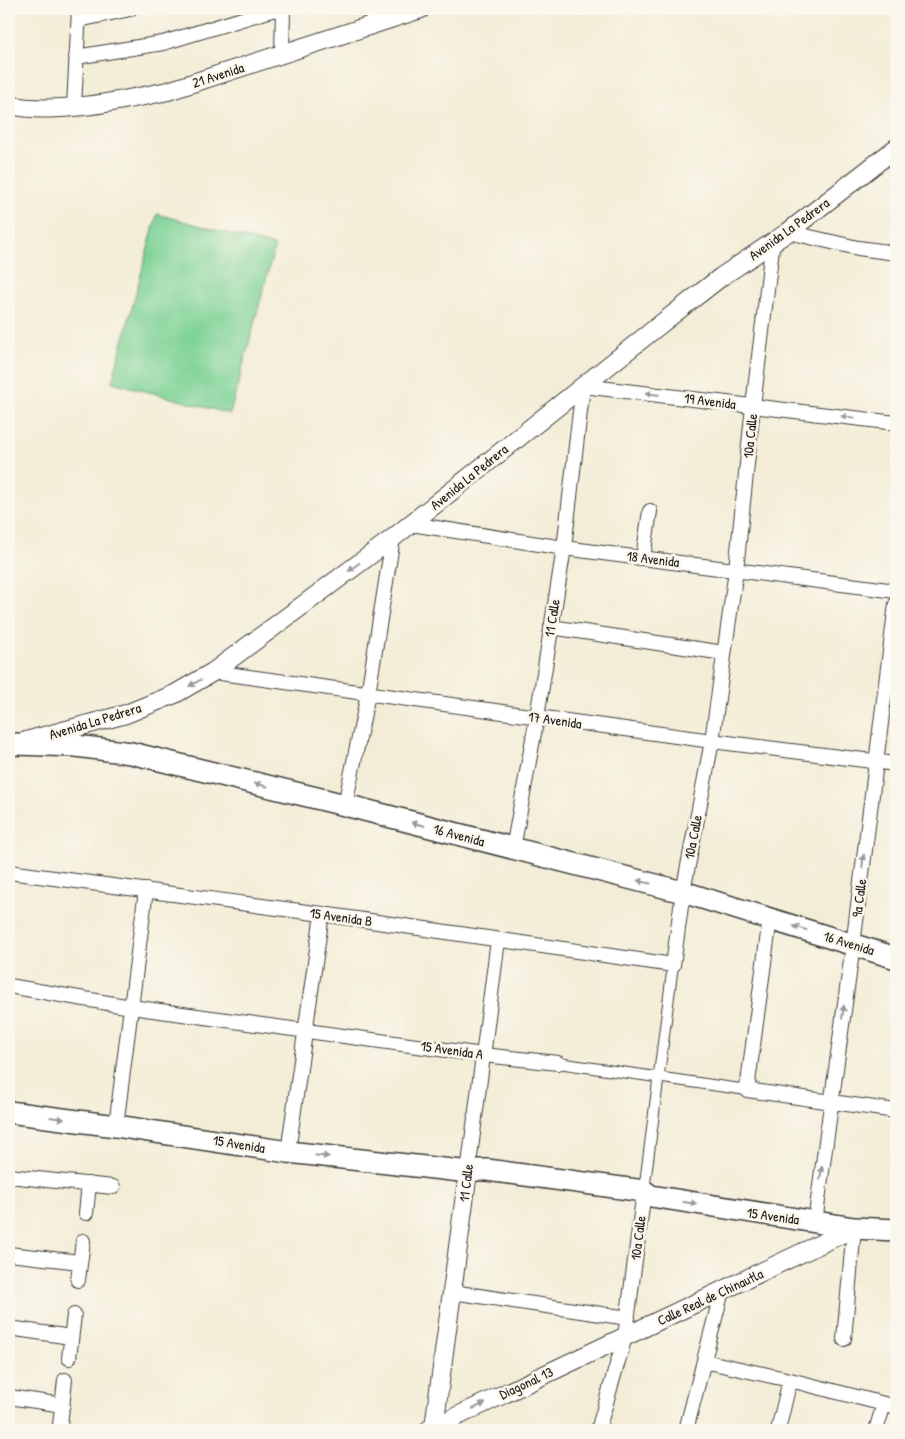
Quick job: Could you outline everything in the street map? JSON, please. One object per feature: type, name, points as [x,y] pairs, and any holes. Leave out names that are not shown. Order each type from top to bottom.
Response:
[{"type":"main road","name":"16 Avenida","points":[[12,745],[76,746],[131,753],[345,805],[683,892],[896,958]]},
{"type":"main road","name":"15 Avenida","points":[[9,1112],[288,1152],[469,1172],[487,1170],[854,1228],[896,1230]]},
{"type":"street","points":[[74,107],[79,14],[130,9]]},
{"type":"street","points":[[76,57],[163,42],[275,9]]},
{"type":"street","points":[[282,54],[283,9]]},
{"type":"street","name":"21 Avenida","points":[[9,106],[43,109],[74,107],[168,91],[421,9]]},
{"type":"street","name":"Avenida La Pedrera","points":[[12,745],[126,714],[175,694],[213,672],[394,538],[714,283],[781,236],[896,148]]},
{"type":"street","points":[[781,236],[896,253]]},
{"type":"street","name":"10a Calle","points":[[598,1430],[625,1337],[628,1318],[646,1196],[683,892],[712,741],[736,570],[753,406],[781,236]]},
{"type":"street","name":"19 Avenida","points":[[583,386],[896,423]]},
{"type":"street","name":"11 Calle","points":[[513,849],[537,717],[564,548],[583,386]]},
{"type":"street","points":[[643,558],[650,511]]},
{"type":"street","name":"18 Avenida","points":[[411,524],[564,548],[896,591]]},
{"type":"street","points":[[345,805],[368,694],[394,538]]},
{"type":"street","name":"9a Calle","points":[[815,1222],[853,945],[896,604]]},
{"type":"street","points":[[551,628],[724,653]]},
{"type":"street","name":"17 Avenida","points":[[213,672],[712,741],[896,764]]},
{"type":"street","name":"15 Avenida B","points":[[9,872],[322,914],[673,965]]},
{"type":"street","points":[[116,1126],[146,890]]},
{"type":"street","points":[[288,1152],[322,914]]},
{"type":"street","points":[[747,1090],[770,918]]},
{"type":"street","name":"11 Calle","points":[[431,1428],[469,1172],[498,940]]},
{"type":"street","name":"15 Avenida A","points":[[9,986],[131,1007],[483,1055],[558,1063],[896,1111]]},
{"type":"street","points":[[9,1176],[113,1187]]},
{"type":"street","points":[[86,1213],[89,1184]]},
{"type":"street","name":"Calle Real de Chinautla","points":[[795,1256],[807,1246],[812,1238],[815,1222]]},
{"type":"street","points":[[844,1339],[854,1228]]},
{"type":"street","name":"Calle Real de Chinautla","points":[[625,1337],[854,1228]]},
{"type":"street","points":[[78,1280],[83,1241]]},
{"type":"street","points":[[9,1254],[80,1262]]},
{"type":"street","points":[[686,1430],[722,1291]]},
{"type":"street","points":[[452,1292],[628,1318]]},
{"type":"street","points":[[69,1358],[74,1315]]},
{"type":"street","points":[[9,1328],[71,1337]]},
{"type":"street","name":"Diagonal 13","points":[[431,1428],[625,1337]]},
{"type":"street","points":[[704,1361],[890,1405],[876,1430]]},
{"type":"street","points":[[60,1425],[66,1380]]},
{"type":"street","points":[[778,1430],[790,1380]]},
{"type":"street","points":[[9,1397],[63,1404]]},
{"type":"green space","points":[[157,214],[275,246],[230,414],[112,382]]}]
